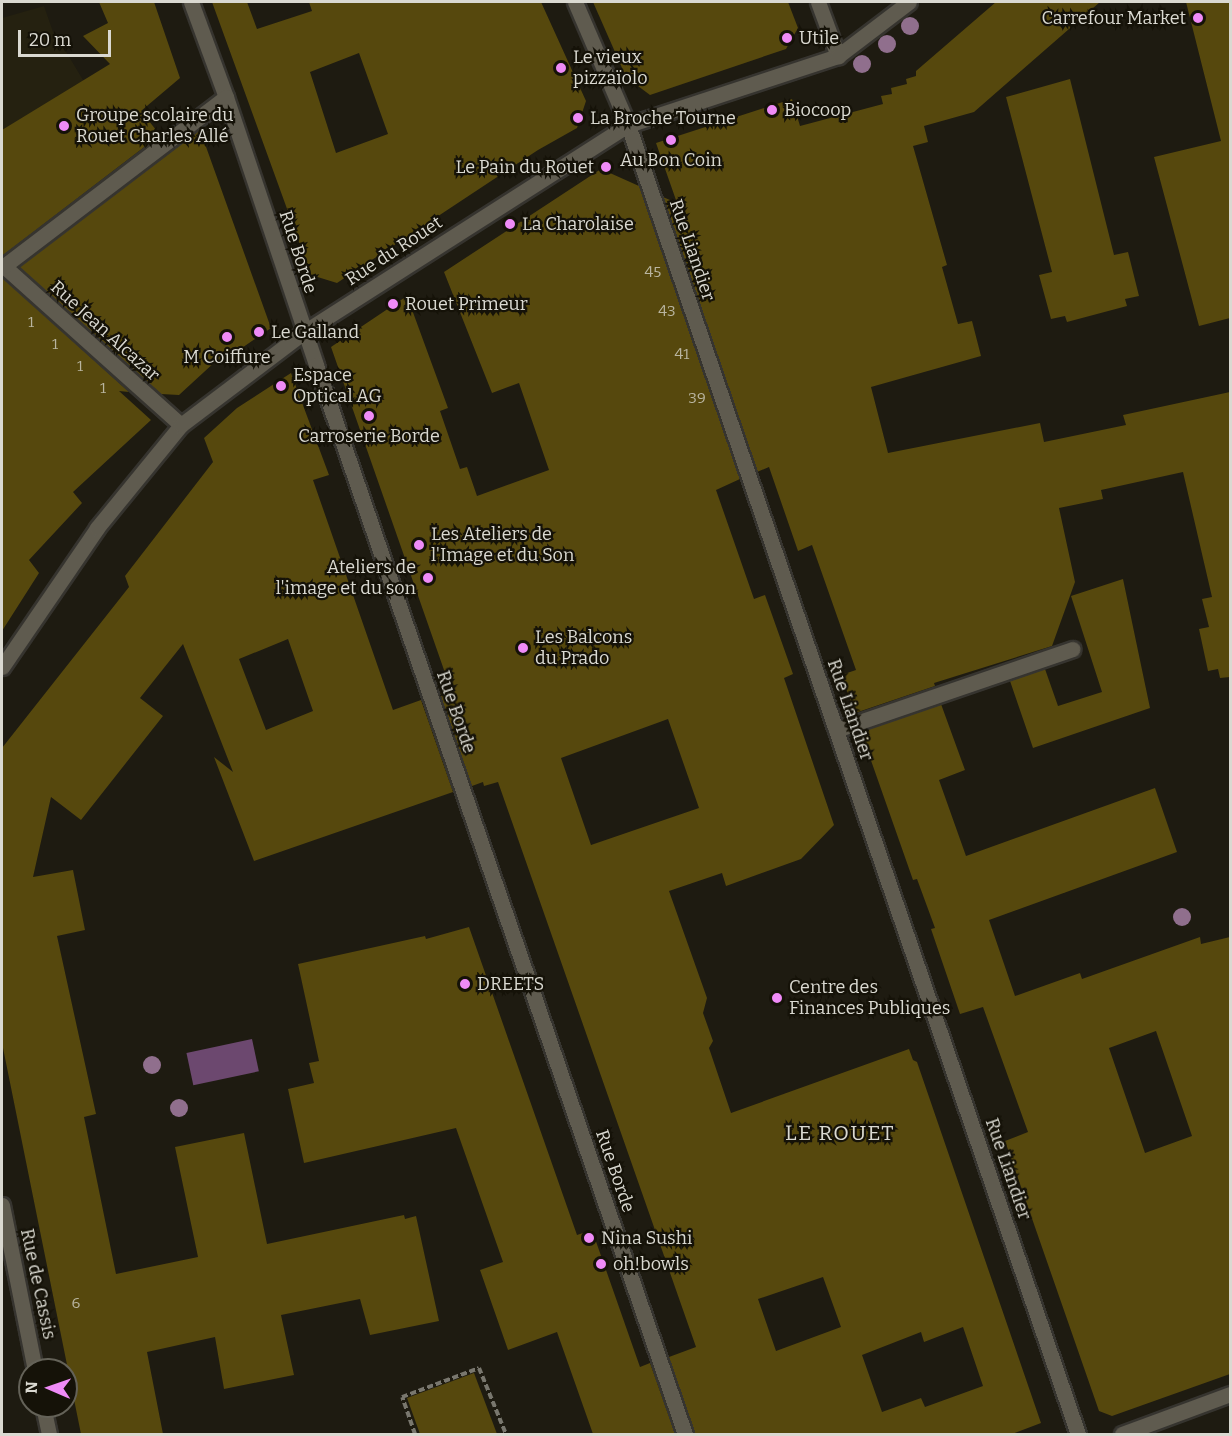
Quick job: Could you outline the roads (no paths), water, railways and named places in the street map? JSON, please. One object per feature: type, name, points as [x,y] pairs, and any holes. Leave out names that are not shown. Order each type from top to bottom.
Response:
[{"type":"street","name":"Rue Borde","points":[[191,2],[226,97],[304,332],[685,1434]]},
{"type":"street","name":"Rue Liandier","points":[[574,2],[628,125],[1078,1434]]},
{"type":"street","points":[[818,2],[838,56]]},
{"type":"street","name":"Rue du Rouet","points":[[2,667],[97,528],[181,425],[304,332],[628,125],[838,56],[909,2]]},
{"type":"street","name":"Rue Jean Alcazar","points":[[181,425],[4,266],[226,97]]},
{"type":"street","points":[[836,730],[1073,650]]},
{"type":"street","name":"Rue de Cassis","points":[[2,1205],[6,1251],[32,1358]]},
{"type":"street","points":[[1122,1434],[1230,1395]]},
{"type":"street","points":[[46,1418],[49,1434]]},
{"type":"place","name":"Carrefour Market","points":[[1198,18]]},
{"type":"place","name":"Utile","points":[[787,38]]},
{"type":"place","name":"Le vieux pizzaïolo","points":[[561,68]]},
{"type":"place","name":"Biocoop","points":[[772,110]]},
{"type":"place","name":"La Broche Tourne","points":[[578,118]]},
{"type":"place","name":"Groupe scolaire du Rouet Charles Allé","points":[[64,126]]},
{"type":"place","name":"Au Bon Coin","points":[[671,140]]},
{"type":"place","name":"Le Pain du Rouet","points":[[606,167]]},
{"type":"place","name":"La Charolaise","points":[[510,224]]},
{"type":"place","name":"Rouet Primeur","points":[[393,304]]},
{"type":"place","name":"Le Galland","points":[[259,332]]},
{"type":"place","name":"M Coiffure","points":[[227,337]]},
{"type":"place","name":"Espace Optical AG","points":[[281,386]]},
{"type":"place","name":"Carroserie Borde","points":[[369,416]]},
{"type":"place","name":"Les Ateliers de l'Image et du Son","points":[[419,545]]},
{"type":"place","name":"Ateliers de l'image et du son","points":[[428,578]]},
{"type":"place","name":"Les Balcons du Prado","points":[[523,648]]},
{"type":"place","name":"DREETS","points":[[465,984]]},
{"type":"place","name":"Centre des Finances Publiques","points":[[777,998]]},
{"type":"place","name":"Nina Sushi","points":[[589,1238]]},
{"type":"place","name":"oh!bowls","points":[[601,1264]]},
{"type":"district","name":"LE ROUET","points":[[840,1133]]}]
